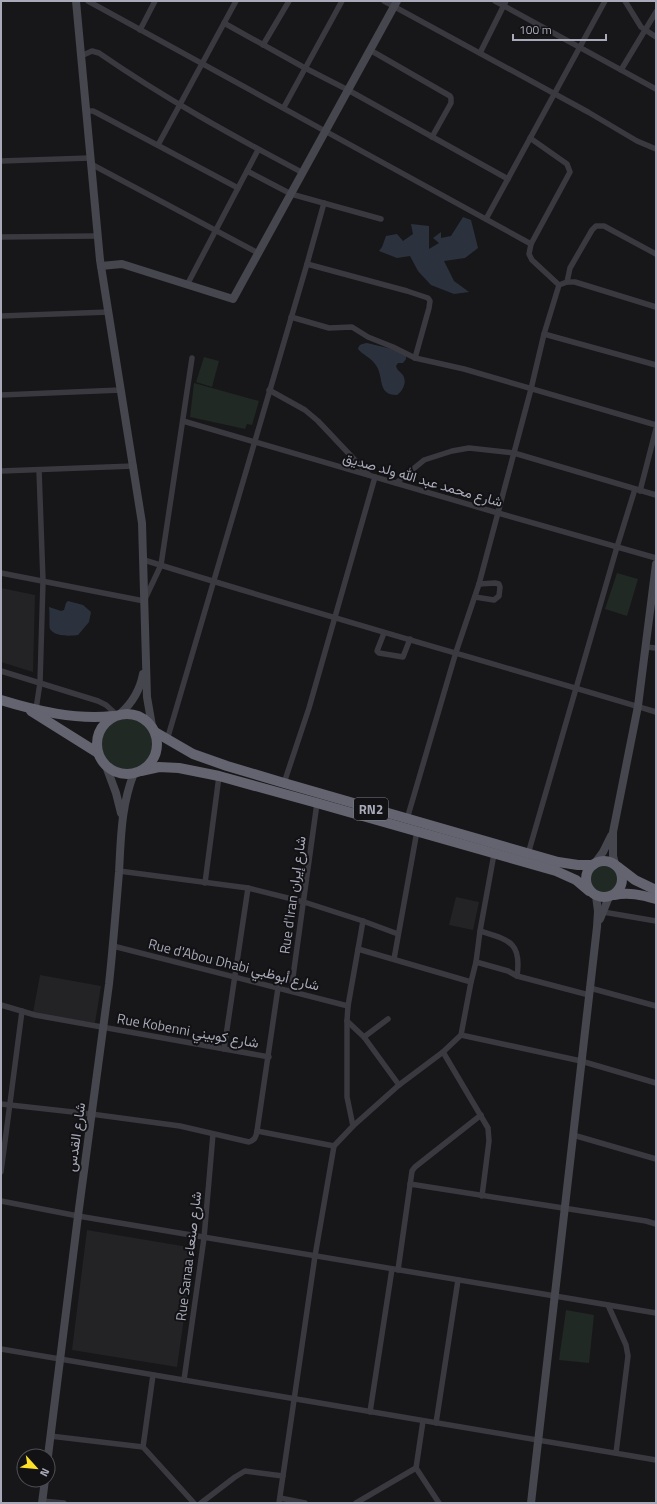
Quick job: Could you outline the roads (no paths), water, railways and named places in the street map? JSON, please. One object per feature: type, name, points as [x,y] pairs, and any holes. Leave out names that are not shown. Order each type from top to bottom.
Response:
[{"type":"highway","points":[[1,700],[24,707],[81,717],[96,718],[136,714],[146,719],[153,729],[157,740],[156,754],[151,762],[138,772],[128,774],[117,772],[106,766],[98,753],[24,707]]},
{"type":"highway","points":[[98,753],[97,738],[102,725],[117,715]]},
{"type":"highway","name":"RN2","points":[[153,729],[167,740],[193,754],[284,784],[528,854],[564,863],[578,865],[594,864]]},
{"type":"highway","name":"RN2","points":[[138,772],[159,767],[179,768],[219,776],[317,802],[560,873],[576,880],[593,893]]},
{"type":"highway","points":[[656,890],[635,880],[616,865],[607,861],[594,864],[587,872],[586,882],[593,893],[600,898],[621,893],[656,900]]},
{"type":"highway","points":[[612,896],[618,891],[622,881],[620,871],[616,865]]},
{"type":"street","points":[[76,1],[97,236],[142,522],[147,697],[153,729]]},
{"type":"street","points":[[88,1],[531,244]]},
{"type":"street","points":[[140,30],[155,1]]},
{"type":"street","points":[[158,145],[236,1]]},
{"type":"street","points":[[263,45],[290,1]]},
{"type":"street","points":[[284,108],[342,1]]},
{"type":"street","points":[[384,1],[396,4],[637,142],[656,149]]},
{"type":"street","points":[[495,1],[505,4],[621,70],[656,88]]},
{"type":"street","points":[[486,219],[605,1]]},
{"type":"street","points":[[624,1],[640,28],[656,37]]},
{"type":"street","points":[[101,266],[122,264],[233,300],[290,194],[396,4]]},
{"type":"street","points":[[480,53],[505,4]]},
{"type":"street","points":[[621,70],[656,12]]},
{"type":"street","points":[[224,23],[508,179]]},
{"type":"street","points":[[370,50],[450,96],[451,103],[432,137]]},
{"type":"street","points":[[81,56],[92,51],[99,53],[179,105],[302,173]]},
{"type":"street","points":[[86,112],[93,111],[238,188]]},
{"type":"street","points":[[530,138],[567,164],[570,172],[531,244],[530,254],[532,260],[560,285]]},
{"type":"street","points":[[187,285],[258,150]]},
{"type":"street","points":[[1,161],[91,161],[258,253]]},
{"type":"street","points":[[247,171],[290,194],[381,219]]},
{"type":"street","points":[[167,740],[324,203]]},
{"type":"street","points":[[567,282],[570,268],[592,230],[596,226],[604,226],[656,254]]},
{"type":"street","points":[[1,237],[97,236]]},
{"type":"street","points":[[307,264],[428,298],[430,301],[430,308],[415,358]]},
{"type":"street","points":[[407,819],[456,652],[479,584],[531,389],[544,334],[560,285],[567,282],[575,282],[656,307]]},
{"type":"street","points":[[1,316],[109,312]]},
{"type":"street","points":[[291,317],[329,328],[352,327],[368,338],[393,347],[415,358],[464,369],[656,426]]},
{"type":"street","points":[[544,334],[656,365]]},
{"type":"street","points":[[144,601],[161,565],[192,358]]},
{"type":"street","points":[[1,395],[121,390]]},
{"type":"street","points":[[269,390],[305,410],[318,421],[372,476],[336,617],[309,708],[284,784]]},
{"type":"street","name":"شارع محمد عبد الله ولد صديق","points":[[183,421],[656,558]]},
{"type":"street","points":[[528,854],[617,547],[638,490],[656,429]]},
{"type":"street","points":[[396,483],[424,460],[452,450],[469,448],[514,453],[656,495]]},
{"type":"street","points":[[1,471],[134,466]]},
{"type":"street","points":[[36,709],[40,683],[43,581],[39,470]]},
{"type":"street","points":[[144,560],[656,712]]},
{"type":"street","points":[[616,865],[613,856],[613,832],[638,706],[656,564]]},
{"type":"street","points":[[1,573],[144,601]]},
{"type":"street","points":[[475,597],[494,600],[499,596],[499,584],[479,584]]},
{"type":"street","points":[[384,632],[377,651],[379,653],[403,657],[410,640]]},
{"type":"street","points":[[646,646],[656,648]]},
{"type":"street","points":[[1,671],[98,701],[106,705],[117,715],[128,707],[136,696],[142,683],[146,659]]},
{"type":"street","points":[[106,766],[116,793],[122,820]]},
{"type":"street","points":[[122,820],[126,796],[138,772]]},
{"type":"street","points":[[205,882],[219,776]]},
{"type":"street","name":"Rue d'Iran شارع إيران","points":[[291,991],[317,802]]},
{"type":"street","name":"شارع القدس","points":[[49,1448],[91,1114],[104,1026],[113,946],[122,820]]},
{"type":"street","points":[[394,959],[417,831]]},
{"type":"street","points":[[594,864],[603,852],[613,832]]},
{"type":"street","points":[[305,1503],[279,1500],[305,1334],[315,1256],[334,1146],[399,1085],[443,1052],[462,1035],[494,854]]},
{"type":"street","points":[[119,871],[248,888],[304,902],[398,934]]},
{"type":"street","points":[[224,1049],[248,888]]},
{"type":"street","points":[[531,1503],[597,927],[598,911],[593,893]]},
{"type":"street","points":[[597,927],[612,896]]},
{"type":"street","points":[[603,912],[656,921]]},
{"type":"street","points":[[354,1126],[347,1098],[347,1021],[348,1006],[363,921]]},
{"type":"street","points":[[480,931],[501,938],[515,946],[519,966],[517,976]]},
{"type":"street","name":"Rue d'Abou Dhabi شارع أبوظبي","points":[[113,946],[348,1006]]},
{"type":"street","points":[[358,949],[471,982]]},
{"type":"street","points":[[476,962],[508,971],[517,976],[656,1006]]},
{"type":"street","points":[[1,1104],[180,1126],[249,1142],[252,1141],[255,1139],[257,1132],[278,988]]},
{"type":"street","name":"Rue Kobenni شارع كوبيني","points":[[1,1005],[35,1015],[269,1056]]},
{"type":"street","points":[[1,1172],[22,1010]]},
{"type":"street","points":[[364,1037],[388,1019]]},
{"type":"street","points":[[347,1021],[364,1037],[399,1085]]},
{"type":"street","points":[[462,1035],[582,1061],[656,1083]]},
{"type":"street","points":[[443,1052],[488,1128],[489,1141],[482,1196]]},
{"type":"street","points":[[370,1412],[412,1171],[415,1167],[481,1116]]},
{"type":"street","points":[[257,1132],[334,1146]]},
{"type":"street","name":"Rue Sanaa شارع صنعاء","points":[[184,1380],[204,1238],[213,1134]]},
{"type":"street","points":[[573,1135],[656,1158]]},
{"type":"street","points":[[410,1184],[646,1221],[656,1224]]},
{"type":"street","points":[[1,1201],[204,1238],[656,1313]]},
{"type":"street","points":[[436,1423],[458,1280]]},
{"type":"street","points":[[608,1305],[626,1345],[628,1356],[616,1453]]},
{"type":"street","points":[[1,1349],[656,1460]]},
{"type":"street","points":[[143,1448],[153,1375]]},
{"type":"street","points":[[423,1420],[416,1468],[439,1503]]},
{"type":"street","points":[[50,1436],[143,1448],[194,1503]]},
{"type":"street","points":[[356,1503],[416,1468]]},
{"type":"street","points":[[201,1503],[234,1476],[245,1471],[283,1476]]},
{"type":"street","points":[[44,1488],[42,1502],[64,1503]]},
{"type":"water","points":[[463,217],[471,220],[478,248],[465,258],[444,261],[454,281],[469,292],[454,294],[431,285],[418,271],[410,256],[397,258],[379,251],[386,236],[397,234],[403,241],[413,234],[411,224],[429,226],[429,249],[439,243],[433,238],[441,232],[441,238],[451,236]]},
{"type":"water","points":[[367,343],[400,351],[406,355],[406,359],[403,363],[398,363],[396,366],[405,380],[403,388],[397,395],[386,392],[383,388],[380,374],[375,364],[358,349],[360,345]]},
{"type":"water","points":[[68,601],[83,605],[91,612],[89,622],[78,635],[59,635],[52,632],[50,629],[49,607],[61,611],[64,610]]}]
